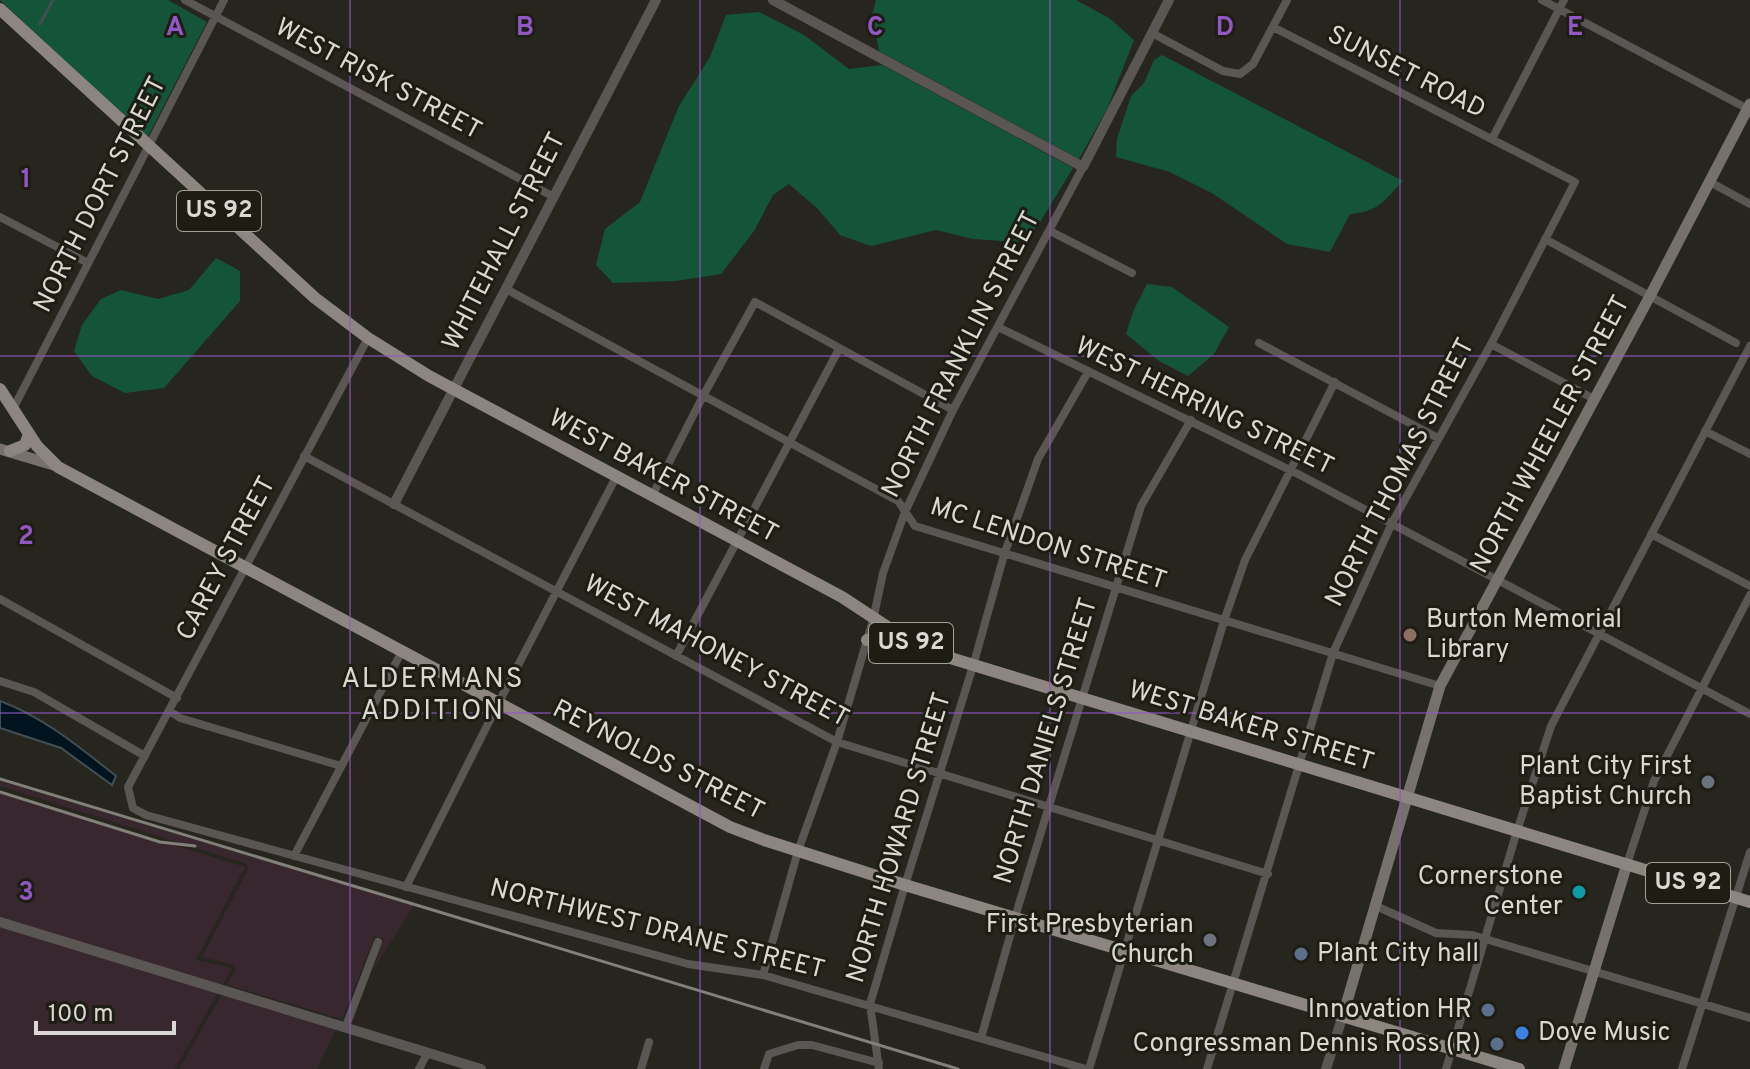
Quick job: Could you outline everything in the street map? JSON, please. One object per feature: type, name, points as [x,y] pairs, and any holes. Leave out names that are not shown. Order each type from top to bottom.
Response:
[{"type":"main road","name":"WEST BAKER STREET","points":[[0,9],[288,275],[368,338],[454,390],[842,597],[921,649],[1408,798]]},
{"type":"main road","name":"NORTH WHEELER STREET","points":[[1343,1015],[1440,686],[1749,106]]},
{"type":"main road","points":[[0,389],[29,434],[58,467]]},
{"type":"main road","points":[[5,450],[25,445],[29,434]]},
{"type":"main road","name":"REYNOLDS STREET","points":[[5,450],[58,467],[730,827],[905,885],[1519,1069]]},
{"type":"main road","name":"US 92","points":[[867,640],[878,637],[921,649]]},
{"type":"main road","name":"US 92","points":[[1408,798],[1750,902]]},
{"type":"main road","points":[[1564,1069],[1627,864]]},
{"type":"street","name":"WEST RISK STREET","points":[[185,0],[552,196]]},
{"type":"street","name":"NORTH DORT STREET","points":[[13,409],[224,0]]},
{"type":"street","name":"WHITEHALL STREET","points":[[394,504],[656,0]]},
{"type":"street","name":"NORTH FRANKLIN STREET","points":[[763,975],[798,851],[837,742],[873,620],[883,573],[905,512],[953,410],[1169,0]]},
{"type":"street","points":[[1152,33],[1223,71],[1240,74],[1253,64],[1287,0]]},
{"type":"street","points":[[1542,0],[1749,106]]},
{"type":"street","points":[[1492,139],[1564,0]]},
{"type":"street","points":[[779,1],[1083,167]]},
{"type":"street","name":"SUNSET ROAD","points":[[1273,27],[1575,182]]},
{"type":"street","name":"NORTH THOMAS STREET","points":[[1207,1069],[1333,653],[1392,523],[1491,344],[1575,182]]},
{"type":"street","points":[[1710,182],[1750,204]]},
{"type":"street","points":[[0,217],[88,263]]},
{"type":"street","points":[[1050,231],[1132,273]]},
{"type":"street","points":[[1545,239],[1736,343]]},
{"type":"street","name":"MC LENDON STREET","points":[[506,289],[898,501],[915,526],[1440,686]]},
{"type":"street","points":[[652,496],[755,302],[953,410]]},
{"type":"street","name":"WEST HERRING STREET","points":[[998,327],[1291,470],[1750,714]]},
{"type":"street","name":"CAREY STREET","points":[[130,801],[128,787],[368,338]]},
{"type":"street","points":[[1259,343],[1438,438]]},
{"type":"street","points":[[1491,344],[1594,399]]},
{"type":"street","points":[[1446,1069],[1551,726],[1750,346]]},
{"type":"street","points":[[676,656],[839,349]]},
{"type":"street","name":"NORTH HOWARD STREET","points":[[870,1004],[1004,555],[1038,459],[1088,372]]},
{"type":"street","points":[[1087,1069],[1245,560],[1335,382]]},
{"type":"street","name":"NORTH DANIELS STREET","points":[[981,1038],[1014,918],[1141,506],[1191,420]]},
{"type":"street","points":[[1705,431],[1750,454]]},
{"type":"street","name":"WEST MAHONEY STREET","points":[[304,456],[837,742],[1268,874]]},
{"type":"street","points":[[406,887],[616,477]]},
{"type":"street","points":[[1651,534],[1750,586]]},
{"type":"street","points":[[1627,864],[1654,781],[1750,595]]},
{"type":"street","points":[[0,599],[177,698]]},
{"type":"street","points":[[294,856],[402,651]]},
{"type":"street","points":[[0,681],[34,692],[145,756]]},
{"type":"street","points":[[170,711],[180,718],[341,766]]},
{"type":"street","name":"NORTHWEST DRANE STREET","points":[[130,801],[133,808],[146,815],[688,964],[763,975],[1087,1069]]},
{"type":"street","points":[[1682,1069],[1750,852]]},
{"type":"street","points":[[1376,906],[1436,933],[1458,932],[1484,939],[1750,1018]]},
{"type":"street","points":[[0,922],[481,1069]]},
{"type":"street","points":[[346,1026],[378,942]]},
{"type":"street","points":[[764,1069],[769,1054],[798,1045],[812,1045],[879,1066],[870,1004]]},
{"type":"street","name":"NORTH WHEELER STREET","points":[[1326,1069],[1343,1015]]},
{"type":"street","points":[[641,1069],[649,1042]]},
{"type":"street","points":[[419,1069],[428,1052]]},
{"type":"shaded area","points":[[0,781],[414,905],[372,972],[384,939],[375,936],[342,1019],[227,985],[235,965],[202,957],[248,869],[247,864],[0,786]]},
{"type":"shaded area","points":[[0,791],[245,867],[196,960],[232,968],[175,1069],[0,1069]]},
{"type":"shaded area","points":[[222,994],[336,1029],[317,1069],[179,1069]]},
{"type":"green space","points":[[0,0],[168,0],[207,22],[147,138]]},
{"type":"green space","points":[[876,0],[1076,0],[1109,18],[1134,40],[1107,109],[1079,159],[879,51],[872,15]]},
{"type":"green space","points":[[759,12],[804,35],[849,69],[882,65],[1073,168],[1037,227],[1018,242],[973,239],[936,230],[871,246],[840,235],[818,209],[789,184],[773,195],[754,231],[721,274],[676,281],[613,283],[596,265],[605,229],[640,202],[679,106],[710,57],[726,15]]},
{"type":"green space","points":[[1162,55],[1403,181],[1375,208],[1350,214],[1330,252],[1287,244],[1212,193],[1170,172],[1116,157],[1117,139],[1131,96],[1144,83],[1154,60]]},
{"type":"green space","points":[[216,258],[240,271],[240,301],[164,388],[125,393],[92,376],[74,351],[82,325],[101,299],[121,290],[158,299],[189,290]]},
{"type":"green space","points":[[1147,284],[1172,287],[1229,327],[1214,354],[1188,376],[1159,361],[1126,334]]},
{"type":"water","points":[[0,701],[32,716],[75,744],[116,776],[112,785],[61,748],[0,728]]},
{"type":"waterway","points":[[40,24],[53,0]]},
{"type":"railway","points":[[0,779],[958,1069]]},
{"type":"railway","points":[[0,792],[160,842],[195,846]]},
{"type":"place","name":"Burton Memorial Library","points":[[1410,635]]},
{"type":"place","name":"Plant City First Baptist Church","points":[[1708,782]]},
{"type":"place","name":"Cornerstone Center","points":[[1579,892]]},
{"type":"place","name":"First Presbyterian Church","points":[[1210,940]]},
{"type":"place","name":"Plant City hall","points":[[1301,954]]},
{"type":"place","name":"Innovation HR","points":[[1488,1010]]},
{"type":"place","name":"Dove Music","points":[[1522,1033]]},
{"type":"place","name":"Congressman Dennis Ross (R)","points":[[1497,1044]]},
{"type":"district","name":"ALDERMANS ADDITION","points":[[433,696]]}]
